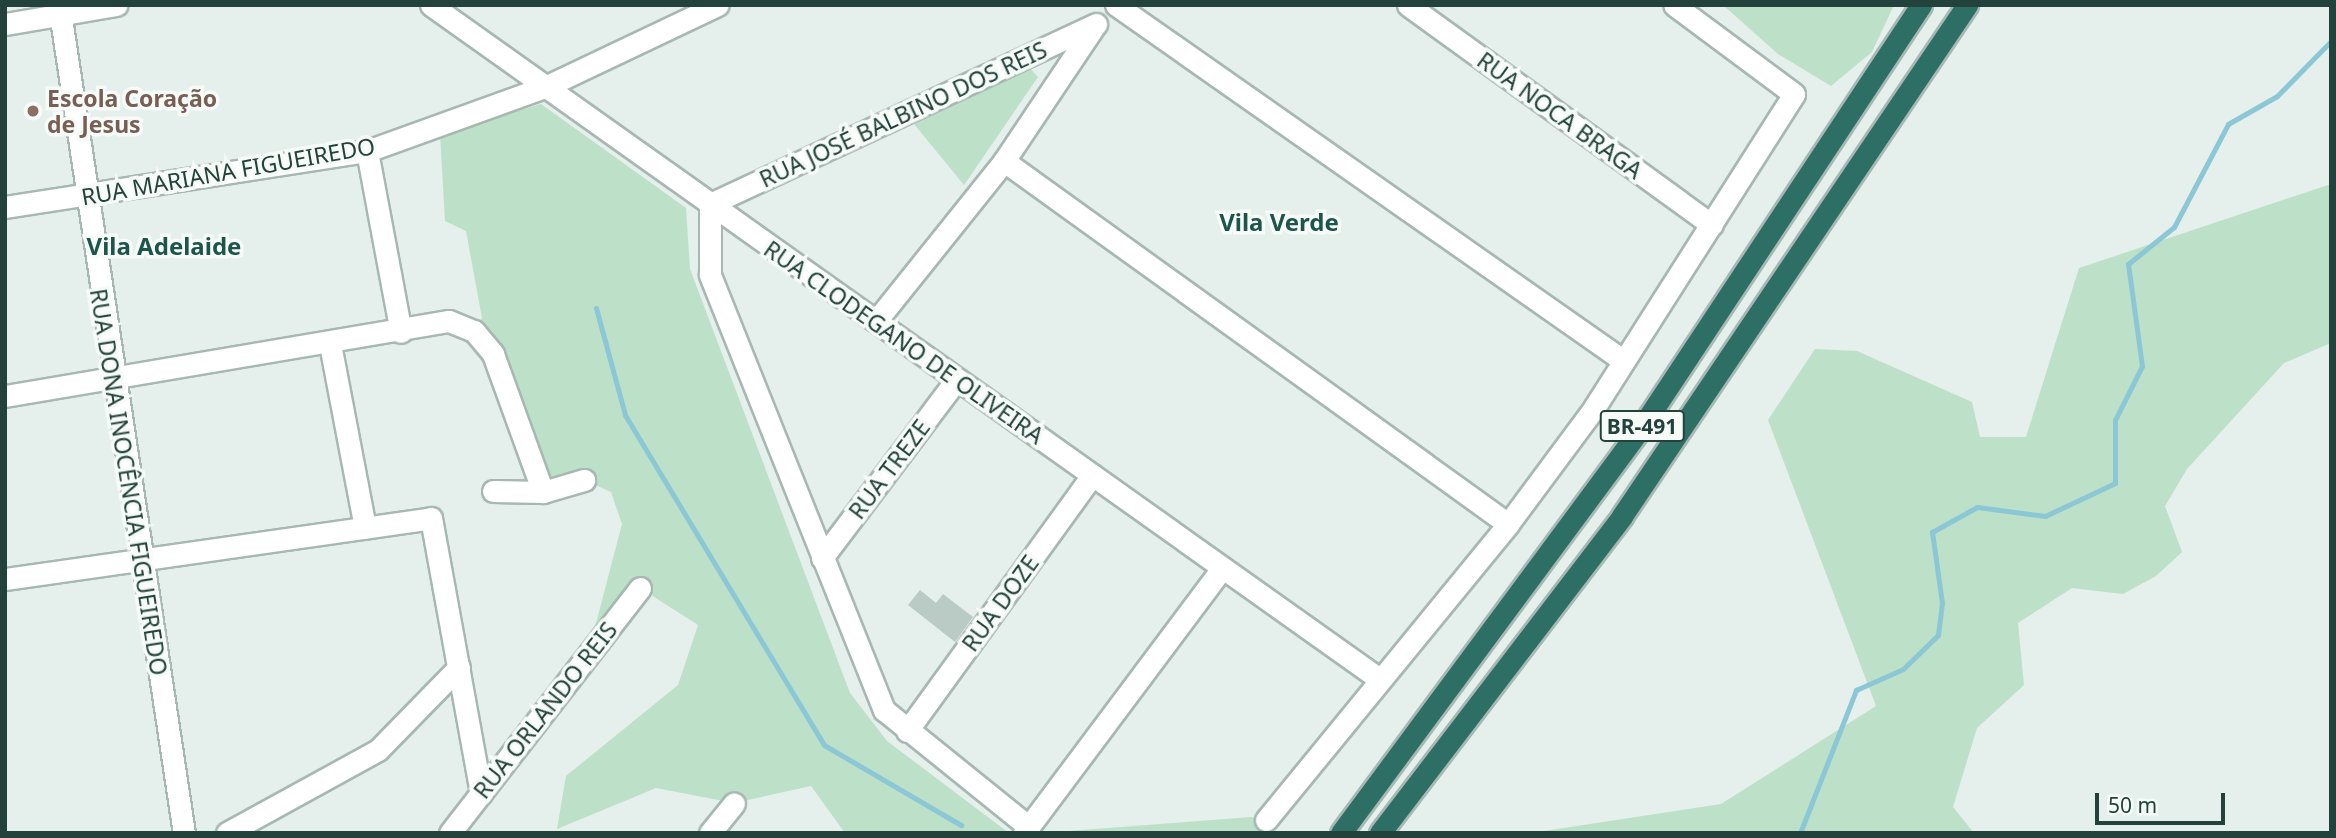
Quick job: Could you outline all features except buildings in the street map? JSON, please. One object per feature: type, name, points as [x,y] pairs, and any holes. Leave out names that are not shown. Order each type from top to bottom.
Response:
[{"type":"highway","name":"BR-491","points":[[1341,833],[1643,425],[1921,5]]},
{"type":"highway","name":"BR-491","points":[[1380,833],[1622,516],[1967,5]]},
{"type":"street","points":[[5,24],[60,10],[117,5]]},
{"type":"street","name":"RUA CLODEGANO DE OLIVEIRA","points":[[430,5],[1378,678]]},
{"type":"street","name":"RUA MARIANA FIGUEIREDO","points":[[5,207],[86,197],[367,151],[545,87],[718,5]]},
{"type":"street","points":[[876,321],[1004,161],[1108,5]]},
{"type":"street","points":[[1116,5],[1621,359]]},
{"type":"street","name":"RUA NOCA BRAGA","points":[[1408,5],[1712,225]]},
{"type":"street","points":[[1265,820],[1378,678],[1508,524],[1594,408],[1621,359],[1712,225],[1794,94],[1674,5]]},
{"type":"street","name":"RUA DONA INOCÊNCIA FIGUEIREDO","points":[[60,10],[112,381],[184,833]]},
{"type":"street","name":"RUA JOSÉ BALBINO DOS REIS","points":[[710,204],[1096,24]]},
{"type":"street","points":[[367,151],[401,332]]},
{"type":"street","points":[[1004,161],[1508,524]]},
{"type":"street","points":[[710,204],[710,274],[884,710],[1026,830],[1222,568]]},
{"type":"street","points":[[5,396],[112,381],[401,332],[449,321],[474,331],[493,354],[543,492]]},
{"type":"street","points":[[330,344],[365,528]]},
{"type":"street","name":"RUA TREZE","points":[[822,558],[957,379]]},
{"type":"street","name":"RUA DOZE","points":[[907,731],[1092,475]]},
{"type":"street","points":[[493,491],[543,492],[584,480]]},
{"type":"street","points":[[5,579],[141,562],[431,518],[481,793]]},
{"type":"street","name":"RUA ORLANDO REIS","points":[[460,829],[481,793],[640,588]]},
{"type":"street","points":[[227,833],[378,750],[459,667]]},
{"type":"street","points":[[710,833],[734,803]]},
{"type":"green space","points":[[1723,5],[1894,5],[1872,52],[1831,86],[1778,54]]},
{"type":"green space","points":[[1029,67],[1038,77],[964,185],[914,124]]},
{"type":"green space","points":[[541,104],[686,208],[690,269],[850,693],[887,741],[1009,833],[845,833],[811,786],[734,803],[656,788],[557,829],[566,776],[678,685],[698,625],[640,588],[594,631],[622,524],[611,492],[584,480],[543,492],[474,331],[482,318],[466,231],[445,221],[440,134]]},
{"type":"green space","points":[[2331,184],[2331,343],[2284,363],[2187,469],[2165,506],[2182,552],[2156,576],[2123,594],[2072,588],[2018,623],[2024,685],[1977,728],[1953,807],[1974,833],[1531,833],[1721,804],[1876,706],[1768,420],[1815,349],[1857,351],[1972,402],[1980,437],[2026,437],[2079,268]]},
{"type":"green space","points":[[1251,817],[1266,820],[1273,833],[1043,833]]},
{"type":"waterway","points":[[1800,833],[1856,690],[1903,669],[1938,635],[1942,603],[1932,532],[1977,507],[2045,516],[2115,483],[2115,420],[2142,366],[2128,264],[2174,227],[2228,124],[2277,96],[2331,41]]},
{"type":"waterway","points":[[596,308],[625,415],[824,745],[961,825]]},
{"type":"place","name":"Escola Coração de Jesus","points":[[33,111]]},
{"type":"district","name":"Vila Verde","points":[[1279,222]]},
{"type":"district","name":"Vila Adelaide","points":[[164,246]]}]
